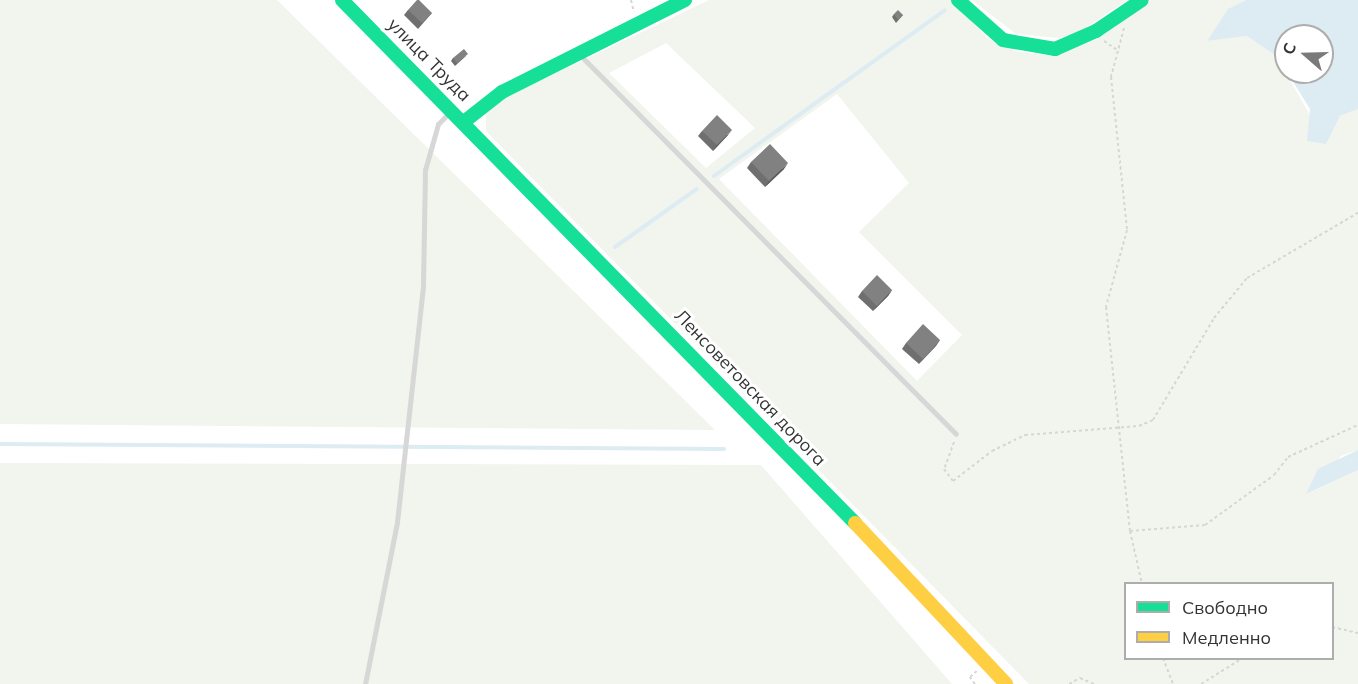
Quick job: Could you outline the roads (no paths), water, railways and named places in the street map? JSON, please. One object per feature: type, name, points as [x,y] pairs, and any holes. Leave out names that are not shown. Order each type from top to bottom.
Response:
[{"type":"street","name":"улица Труда","points":[[342,0],[465,121]]},
{"type":"street","points":[[465,121],[502,92],[685,0]]},
{"type":"street","points":[[958,0],[1003,40],[1054,49],[1128,5],[1142,0]]},
{"type":"street","name":"Ленсоветовская дорога","points":[[465,121],[1006,684]]},
{"type":"street","points":[[985,662],[1000,684]]},
{"type":"lane","points":[[578,53],[956,434]]},
{"type":"lane","points":[[364,684],[397,522],[423,285],[425,170],[430,144],[447,114]]},
{"type":"waterway","points":[[714,176],[945,10]]},
{"type":"waterway","points":[[615,247],[697,189]]},
{"type":"waterway","points":[[0,444],[724,449]]}]
